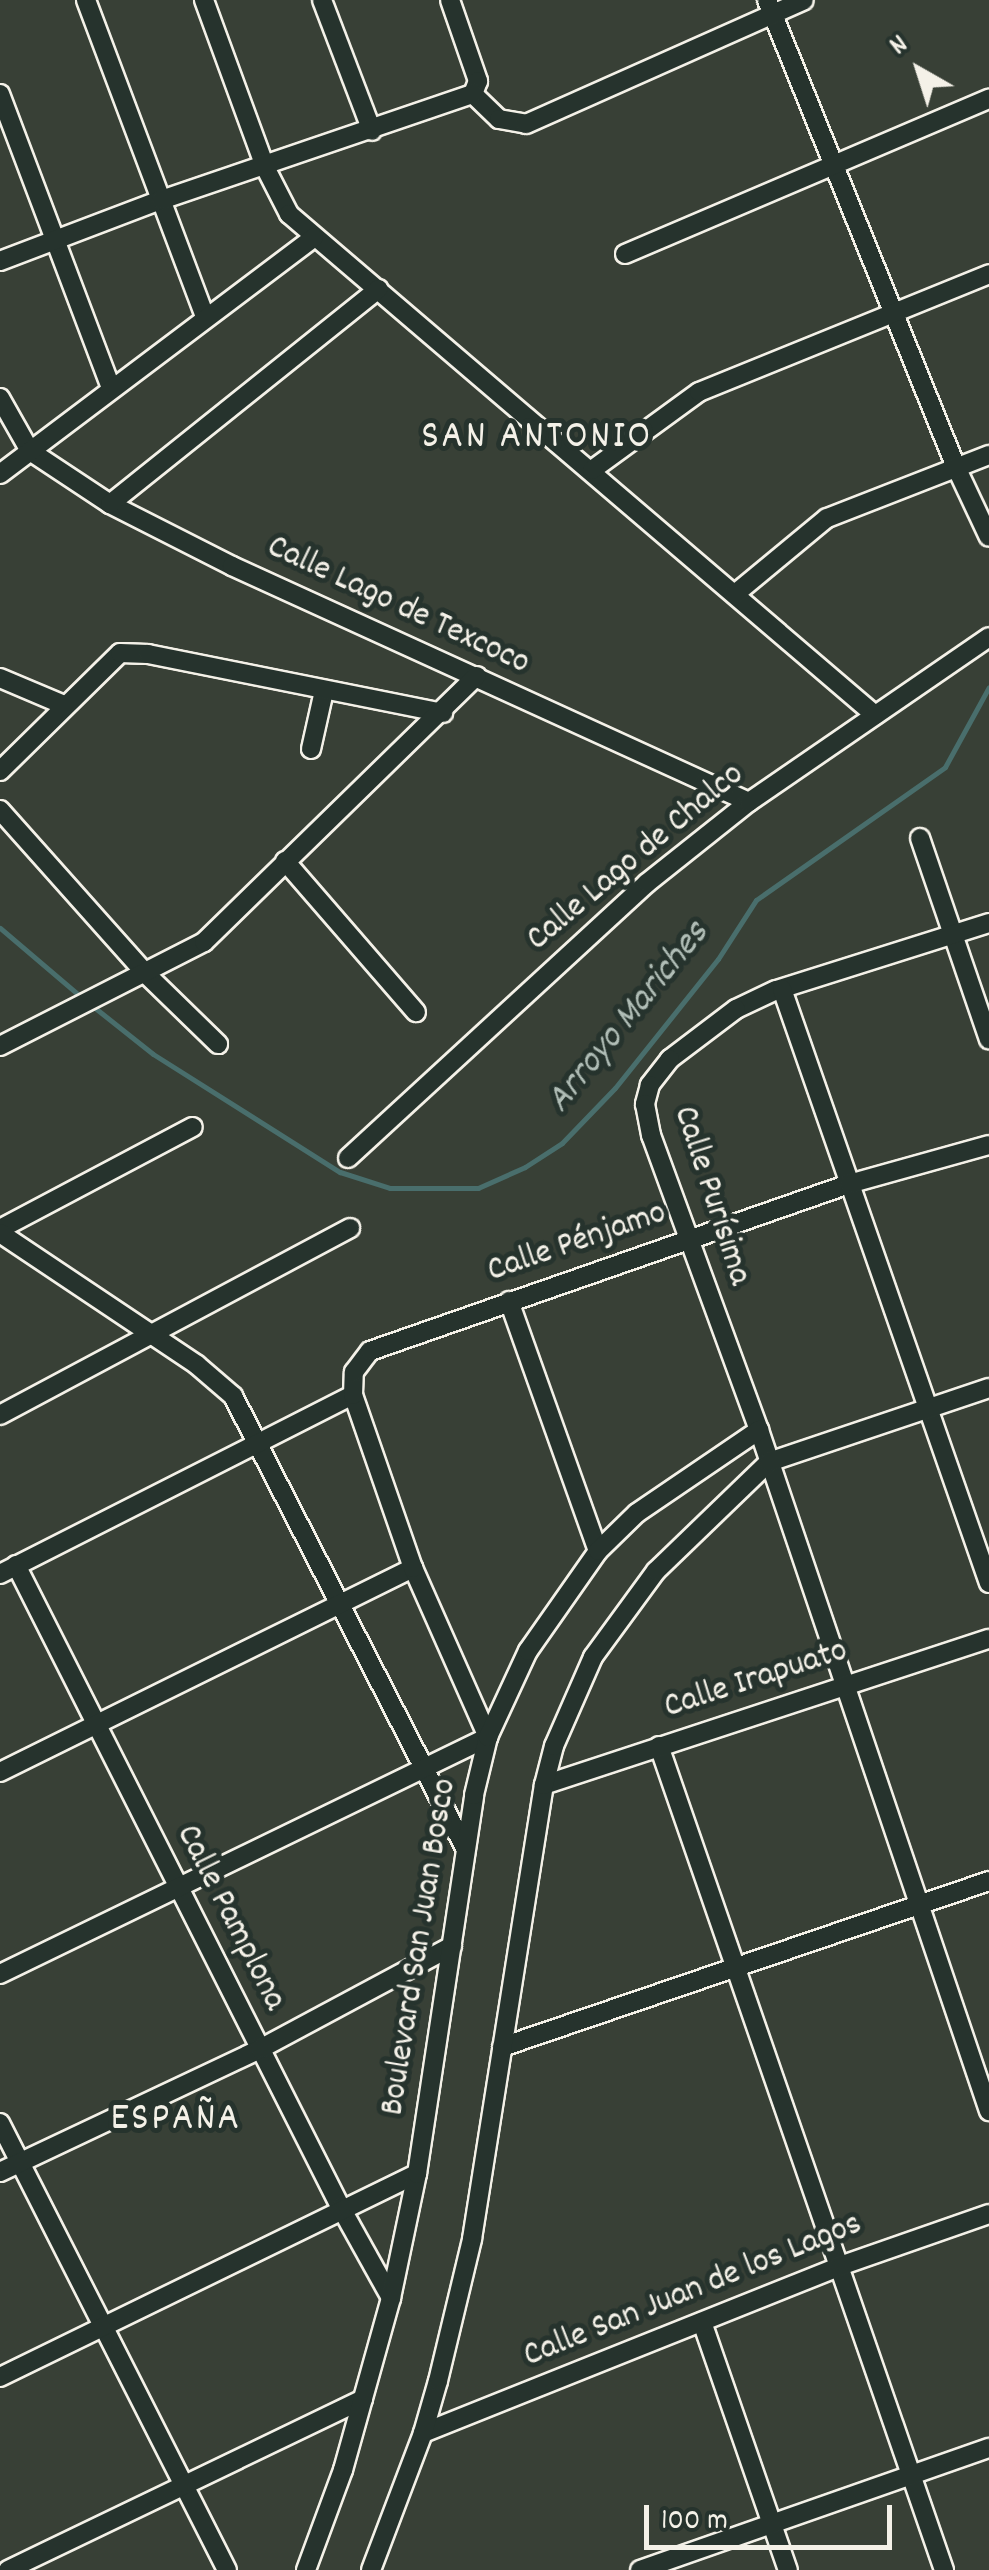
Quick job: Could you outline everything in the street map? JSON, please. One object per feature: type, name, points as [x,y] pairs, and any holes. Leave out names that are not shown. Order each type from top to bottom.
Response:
[{"type":"street","points":[[86,0],[205,316]]},
{"type":"street","points":[[204,0],[265,167],[289,214],[876,715]]},
{"type":"street","points":[[322,0],[372,131]]},
{"type":"street","points":[[0,262],[162,200],[473,94],[478,81],[450,0]]},
{"type":"street","points":[[473,94],[499,119],[526,124],[770,7],[804,0]]},
{"type":"street","points":[[770,7],[838,166],[956,467],[989,537]]},
{"type":"street","points":[[0,94],[111,388]]},
{"type":"street","points":[[625,254],[989,99]]},
{"type":"street","points":[[0,474],[314,237]]},
{"type":"street","points":[[592,470],[699,392],[989,274]]},
{"type":"street","points":[[110,504],[378,289]]},
{"type":"street","points":[[0,398],[30,451]]},
{"type":"street","name":"Calle Lago de Texcoco","points":[[30,451],[110,504],[232,566],[750,802]]},
{"type":"street","points":[[735,594],[827,518],[989,455]]},
{"type":"street","name":"Calle Lago de Chalco","points":[[348,1158],[584,937],[750,802],[989,637]]},
{"type":"street","points":[[0,770],[124,652],[443,713]]},
{"type":"street","points":[[0,1046],[204,942],[477,676]]},
{"type":"street","points":[[0,678],[64,705]]},
{"type":"street","points":[[311,748],[324,691]]},
{"type":"street","points":[[0,810],[145,973],[218,1044]]},
{"type":"street","points":[[920,838],[989,1039]]},
{"type":"street","points":[[284,861],[416,1012]]},
{"type":"street","name":"Calle Purísima","points":[[989,923],[782,989],[736,1009],[692,1039],[662,1068],[647,1094],[650,1135],[770,1462],[989,2111]]},
{"type":"street","points":[[782,989],[989,1583]]},
{"type":"street","points":[[193,1128],[0,1231],[218,1379],[261,1443],[339,1608],[466,1848]]},
{"type":"street","name":"Calle Pénjamo","points":[[353,1396],[354,1372],[370,1351],[849,1184],[989,1145]]},
{"type":"street","points":[[0,1415],[350,1228]]},
{"type":"street","points":[[508,1301],[598,1551]]},
{"type":"street","points":[[371,2570],[423,2433],[472,2239],[544,1785],[568,1710],[593,1658],[656,1570],[770,1462],[989,1388]]},
{"type":"street","points":[[0,1974],[488,1737],[412,1568],[353,1396],[8,1570]]},
{"type":"street","name":"Boulevard San Juan Bosco","points":[[306,2570],[339,2484],[391,2298],[417,2174],[466,1848],[488,1737],[528,1651],[598,1551],[637,1513],[758,1430]]},
{"type":"street","points":[[0,1772],[339,1608],[412,1568]]},
{"type":"street","name":"Calle Pamplona","points":[[8,1570],[97,1724],[341,2208],[391,2298]]},
{"type":"street","name":"Calle Irapuato","points":[[544,1785],[989,1639]]},
{"type":"street","points":[[659,1746],[944,2570]]},
{"type":"street","points":[[502,2047],[989,1882]]},
{"type":"street","points":[[0,2172],[260,2049],[452,1946]]},
{"type":"street","points":[[0,2123],[227,2570]]},
{"type":"street","points":[[0,2376],[417,2174]]},
{"type":"street","name":"Calle San Juan de los Lagos","points":[[423,2433],[837,2267],[989,2214]]},
{"type":"street","points":[[702,2322],[788,2570]]},
{"type":"street","points":[[8,2570],[363,2399]]},
{"type":"street","points":[[640,2570],[989,2448]]},
{"type":"waterway","name":"Arroyo Mariches","points":[[90,1004],[153,1054],[340,1172],[390,1188],[478,1188],[525,1167],[562,1143],[615,1088],[718,959],[756,900],[945,767],[989,687]]},
{"type":"waterway","name":"Arroyo Mariches","points":[[0,928],[81,997]]},
{"type":"district","name":"SAN ANTONIO","points":[[537,439]]},
{"type":"district","name":"ESPAÑA","points":[[176,2121]]}]
